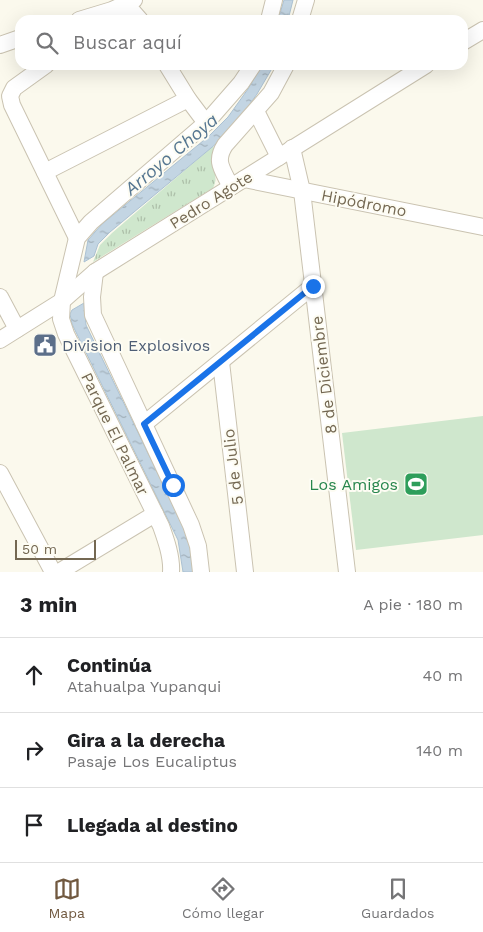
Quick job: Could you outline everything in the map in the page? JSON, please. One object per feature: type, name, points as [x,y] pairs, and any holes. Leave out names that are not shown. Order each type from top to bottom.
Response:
[{"type":"street","points":[[270,15],[274,0]]},
{"type":"street","points":[[302,15],[306,0]]},
{"type":"street","points":[[93,15],[130,2]]},
{"type":"street","points":[[113,15],[130,2]]},
{"type":"street","points":[[130,2],[137,15]]},
{"type":"street","points":[[468,39],[483,30]]},
{"type":"street","points":[[0,44],[15,40]]},
{"type":"street","points":[[39,70],[14,88],[10,96],[12,105],[77,238],[91,222],[206,123],[241,83],[250,70]]},
{"type":"street","points":[[170,70],[206,123]]},
{"type":"street","points":[[238,183],[220,163],[220,154],[225,145],[271,93],[283,70]]},
{"type":"street","name":"Pedro Agote","points":[[0,340],[62,300],[95,272],[418,70]]},
{"type":"street","points":[[45,172],[188,99]]},
{"type":"street","name":"8 de Diciembre","points":[[256,111],[286,153],[302,191],[347,572]]},
{"type":"street","name":"Hipódromo","points":[[238,183],[302,191],[483,227]]},
{"type":"street","name":"Parque El Palmar","points":[[77,238],[62,300],[61,320],[66,334],[167,540],[171,569]]},
{"type":"street","points":[[95,272],[92,298],[93,314],[191,524],[198,546],[201,572]]},
{"type":"street","points":[[144,424],[313,286]]},
{"type":"street","points":[[0,297],[17,329]]},
{"type":"street","name":"5 de Julio","points":[[221,362],[245,572]]},
{"type":"street","points":[[0,473],[53,572]]},
{"type":"street","points":[[59,572],[155,514]]},
{"type":"green space","points":[[213,146],[215,150],[213,160],[215,178],[213,188],[93,262],[100,245],[112,233]]},
{"type":"green space","name":"Los Amigos","points":[[483,416],[483,535],[356,550],[342,433]]},
{"type":"water","points":[[284,0],[293,0],[289,15],[280,15]]},
{"type":"water","points":[[259,70],[271,70],[236,124],[217,143],[110,232],[98,244],[94,256],[84,262],[88,240],[102,224],[209,136],[228,117]]},
{"type":"water","points":[[84,303],[86,325],[189,538],[194,572],[183,572],[178,540],[72,324],[70,314],[72,310]]},
{"type":"place","name":"Division Explosivos","points":[[45,345]]},
{"type":"place","name":"Los Amigos","points":[[416,484]]},
{"type":"route","points":[[173,485],[144,424],[313,286]]},
{"type":"water label","name":"Arroyo Choya","points":[[171,154]]}]
